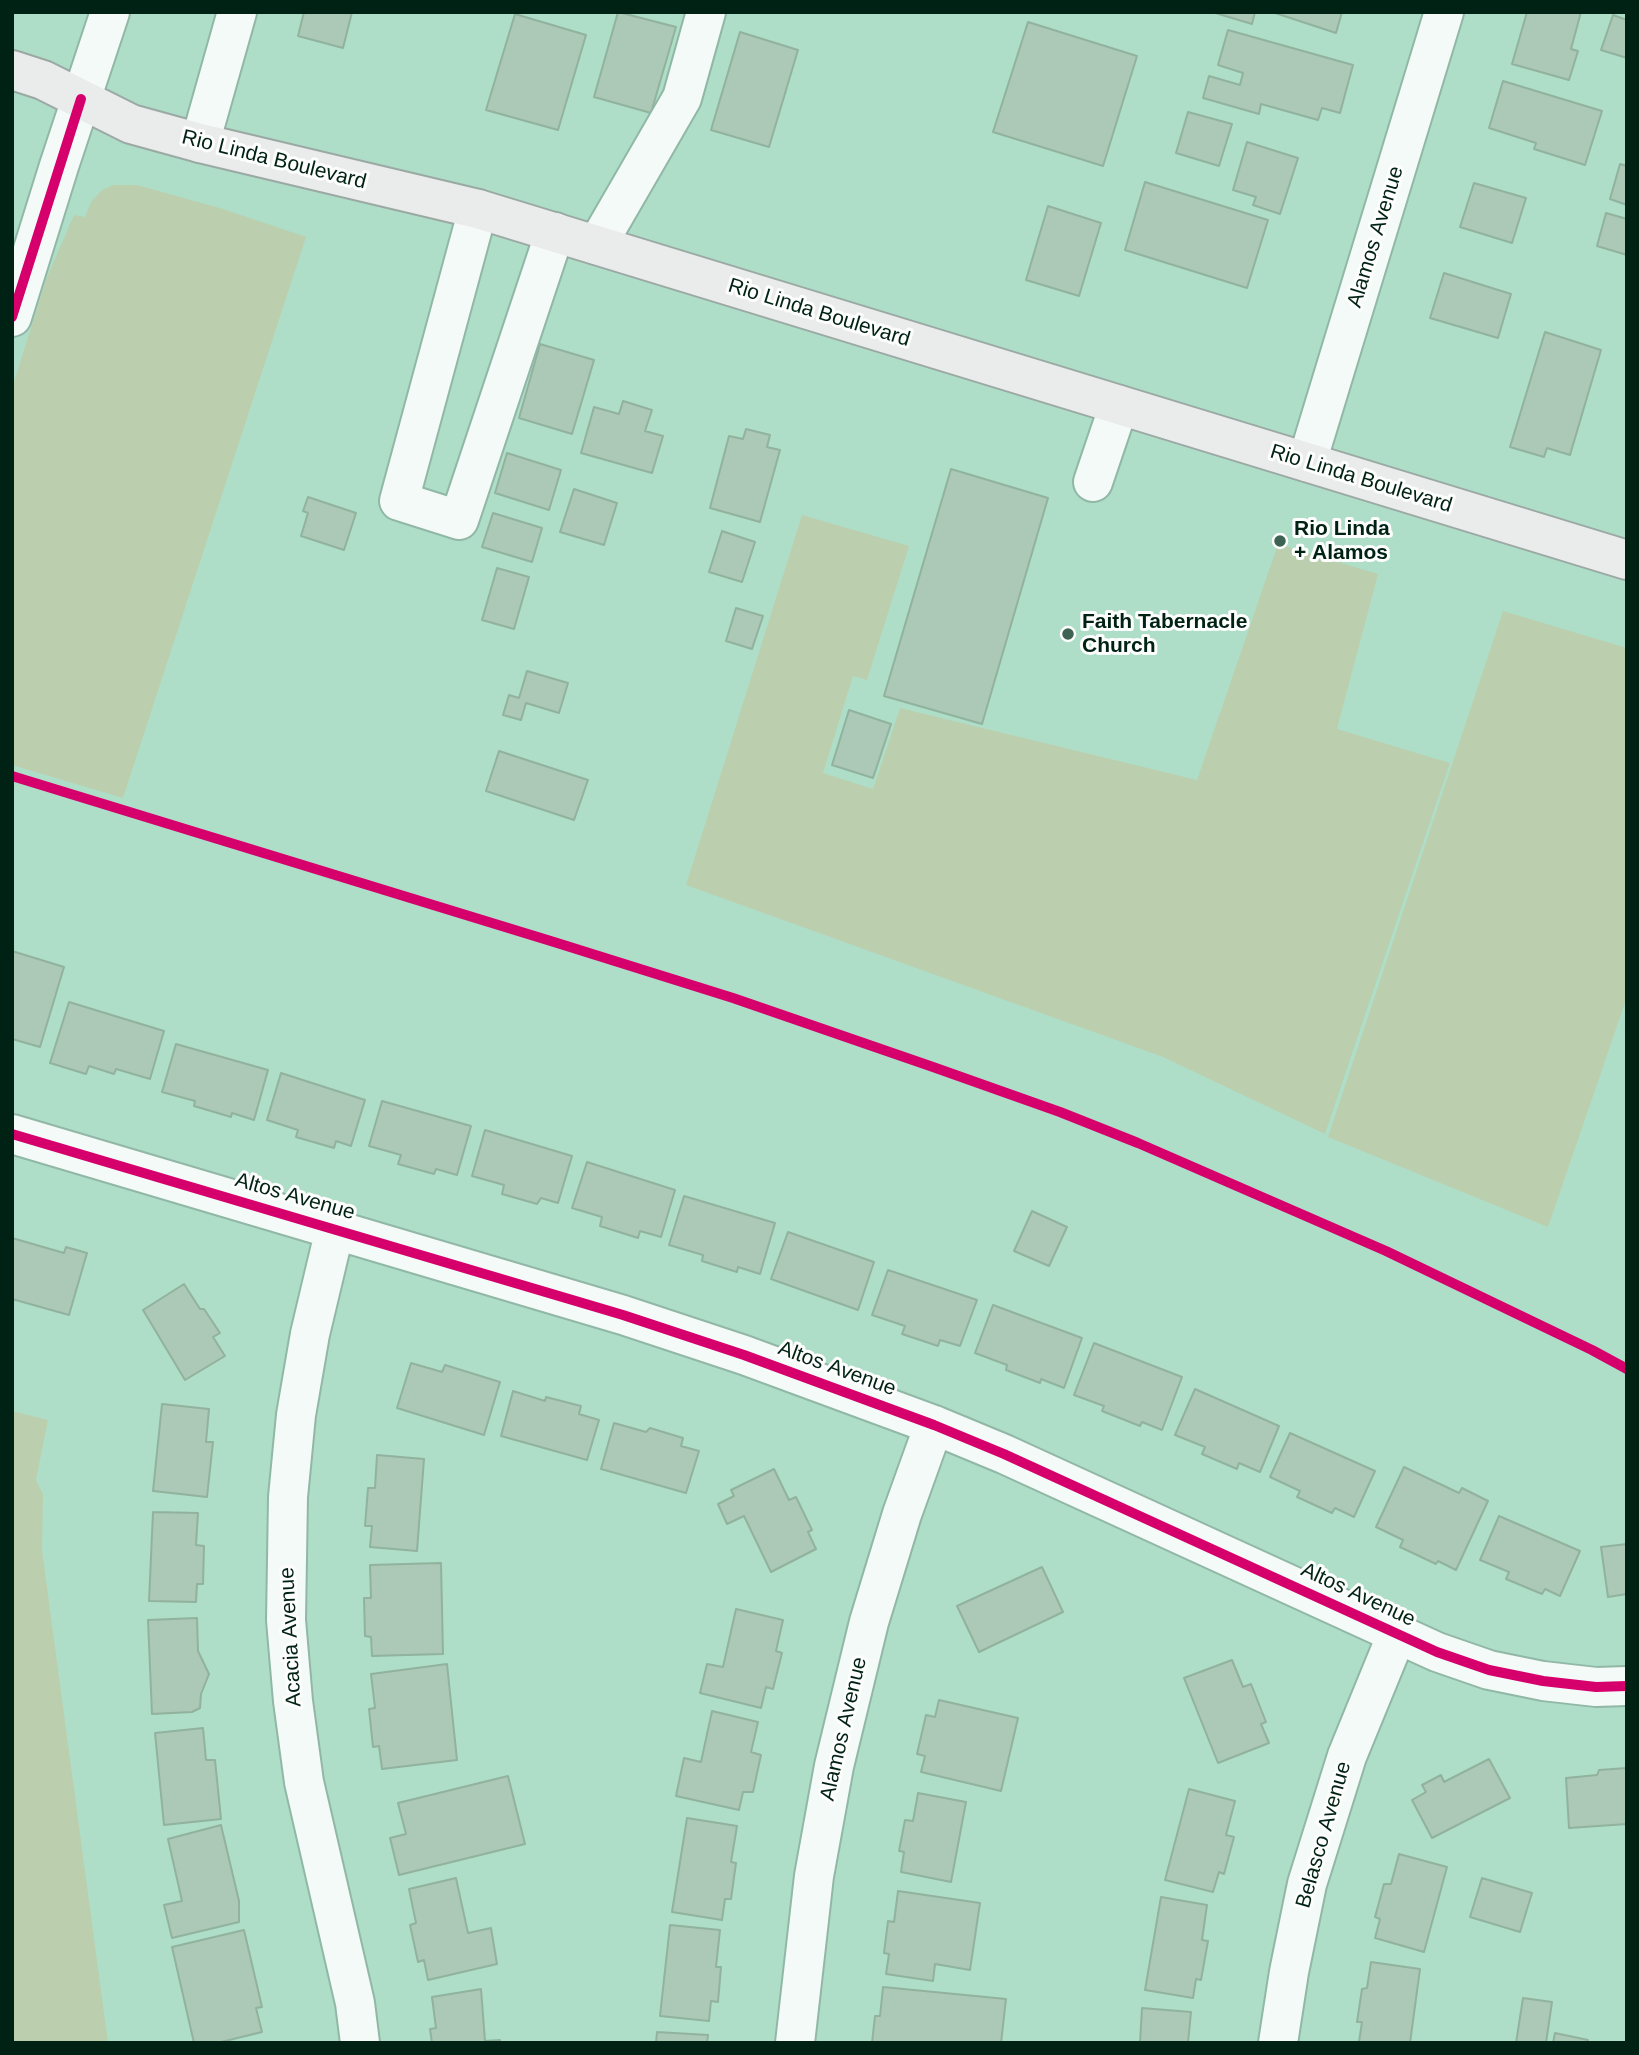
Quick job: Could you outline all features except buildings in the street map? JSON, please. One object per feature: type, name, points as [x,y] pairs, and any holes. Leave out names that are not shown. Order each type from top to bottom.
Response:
[{"type":"main road","name":"Rio Linda Boulevard","points":[[12,70],[43,80],[131,124],[478,209],[1627,560]]},
{"type":"street","points":[[12,317],[110,12]]},
{"type":"street","points":[[200,143],[237,12]]},
{"type":"street","points":[[597,245],[682,98],[706,12]]},
{"type":"street","name":"Alamos Avenue","points":[[1307,462],[1444,12]]},
{"type":"street","points":[[478,209],[399,501],[459,520],[555,232]]},
{"type":"street","points":[[1093,482],[1119,405]]},
{"type":"street","name":"Altos Avenue","points":[[12,1134],[610,1311],[720,1347],[934,1425],[1004,1454],[1437,1652],[1489,1670],[1596,1688],[1627,1686]]},
{"type":"street","name":"Acacia Avenue","points":[[335,1229],[310,1334],[296,1415],[288,1497],[286,1620],[304,1782],[355,2003],[360,2043]]},
{"type":"street","name":"Alamos Avenue","points":[[796,2043],[814,1876],[834,1766],[869,1622],[902,1514],[934,1425]]},
{"type":"street","name":"Belasco Avenue","points":[[1278,2043],[1307,1884],[1347,1756],[1397,1634]]},
{"type":"green space","points":[[113,185],[137,185],[223,209],[306,237],[123,798],[12,765],[12,388],[47,277],[74,215],[85,217],[91,202],[102,190]]},
{"type":"green space","points":[[802,515],[909,546],[867,680],[853,676],[823,773],[873,789],[900,708],[1197,780],[1278,544],[1378,574],[1337,729],[1450,763],[1325,1134],[1163,1057],[686,885]]},
{"type":"green space","points":[[1503,611],[1627,648],[1627,997],[1548,1227],[1328,1137]]},
{"type":"green space","points":[[12,1411],[48,1420],[36,1480],[43,1494],[42,1550],[108,2043],[12,2043]]},
{"type":"cycle path","points":[[12,317],[81,99]]},
{"type":"cycle path","points":[[12,776],[733,998],[1060,1112],[1386,1251],[1627,1369]]},
{"type":"cycle path","points":[[12,1134],[623,1315],[744,1355],[934,1425],[1004,1454],[1437,1652],[1489,1670],[1543,1681],[1596,1687],[1627,1686]]},
{"type":"place","name":"Rio Linda + Alamos","points":[[1280,541]]},
{"type":"place","name":"Faith Tabernacle Church","points":[[1068,634]]}]
